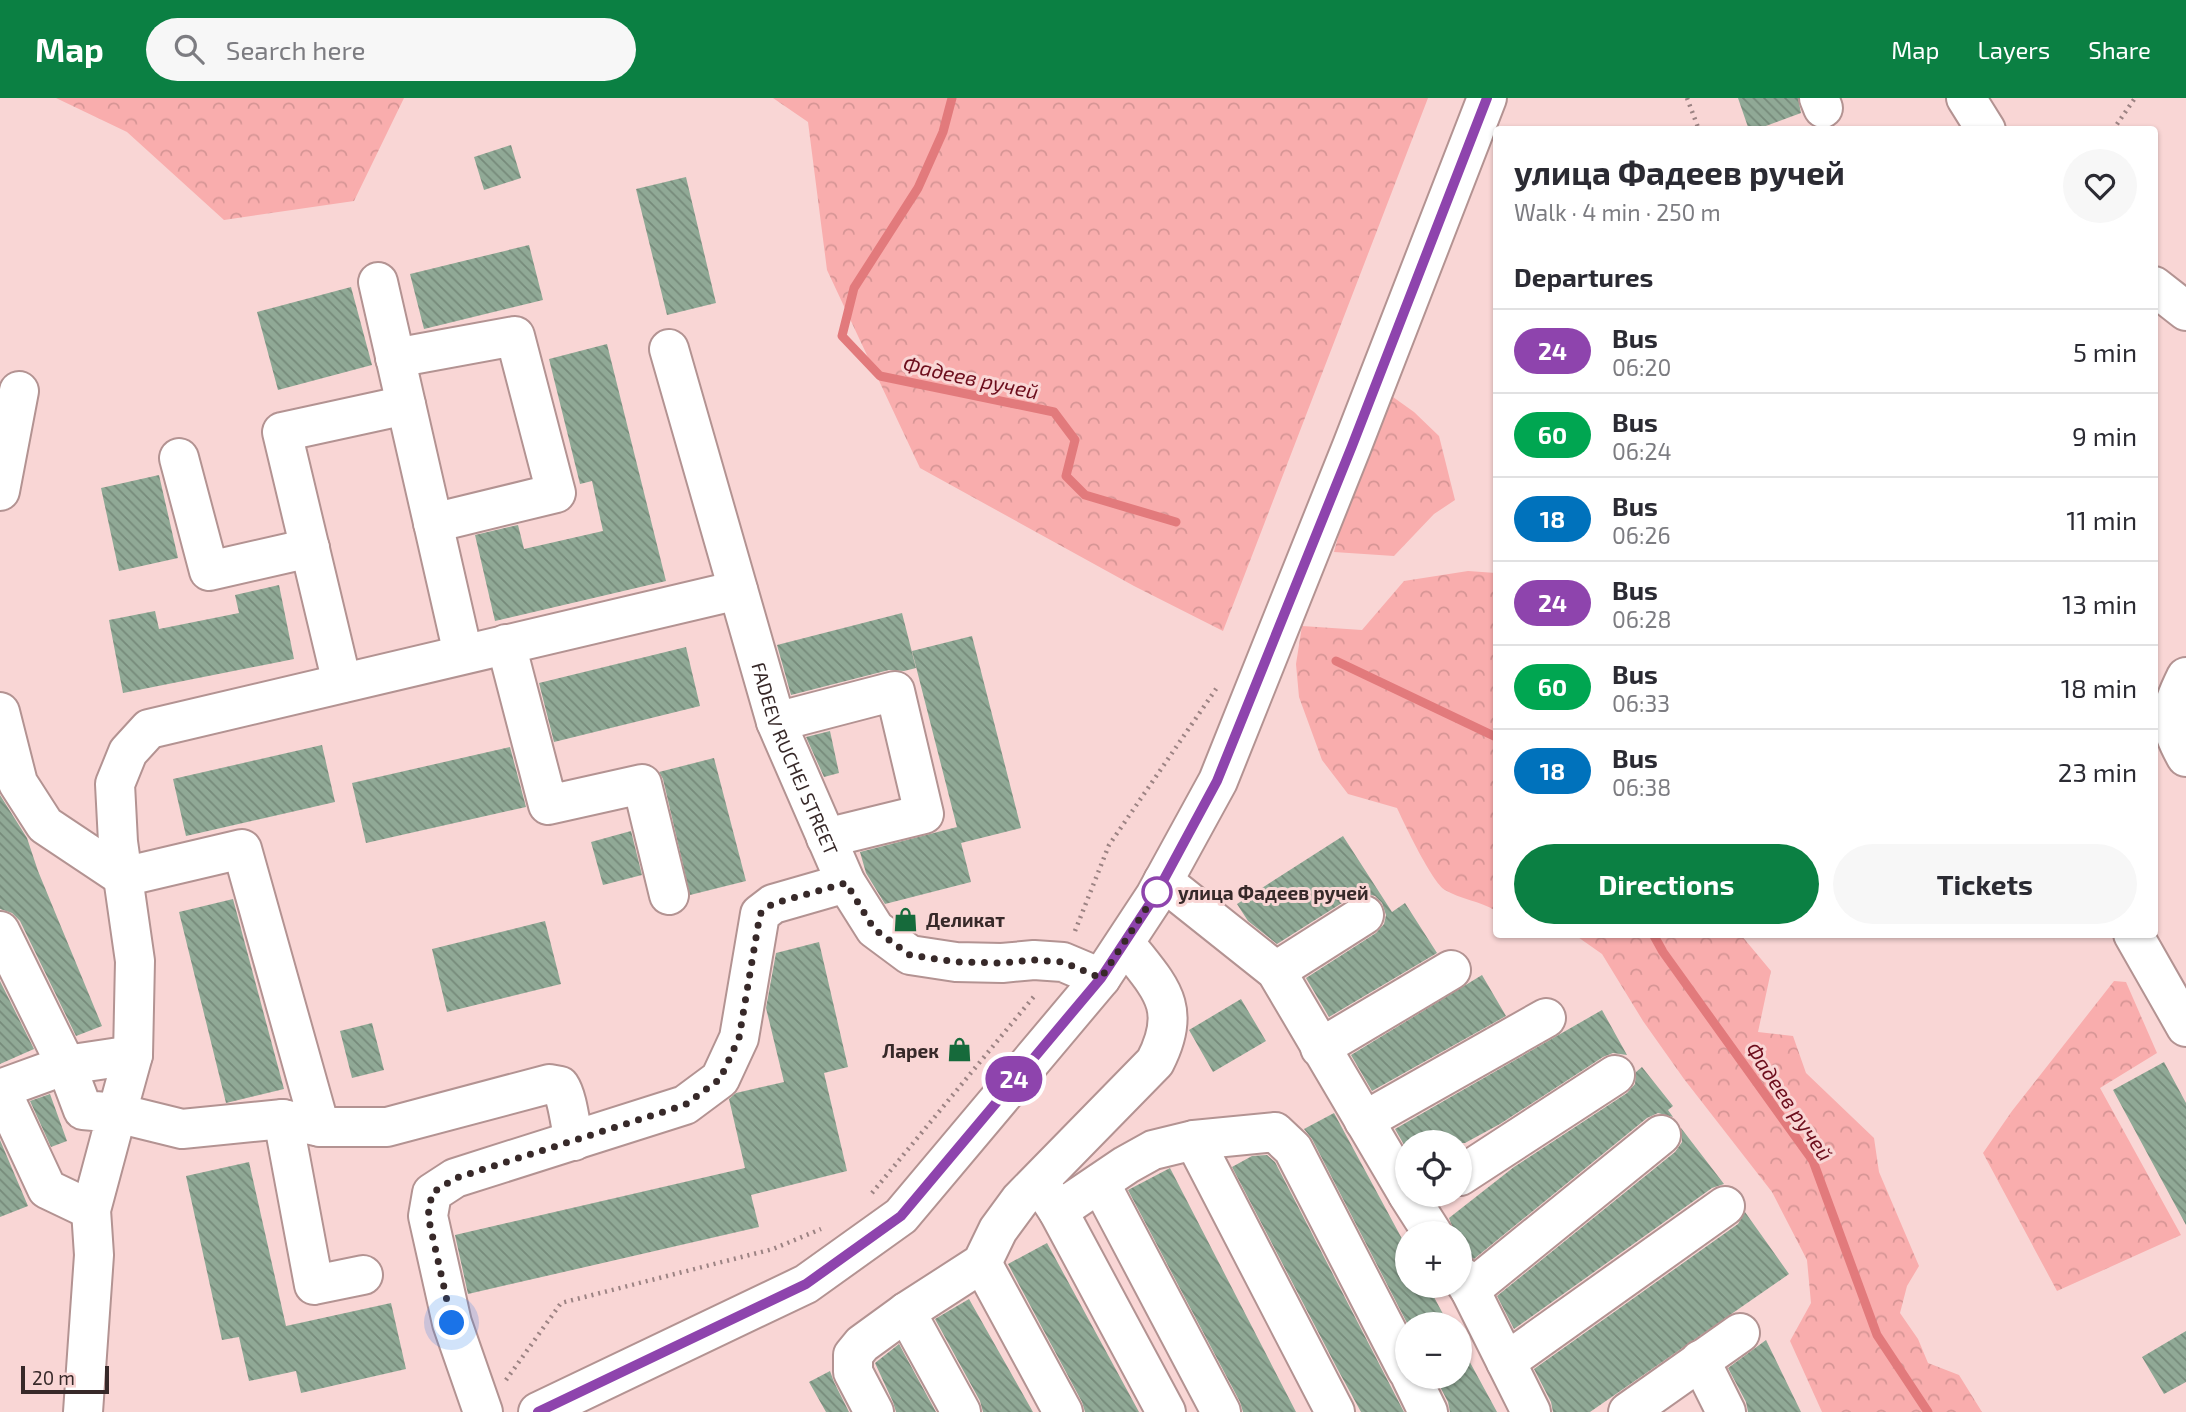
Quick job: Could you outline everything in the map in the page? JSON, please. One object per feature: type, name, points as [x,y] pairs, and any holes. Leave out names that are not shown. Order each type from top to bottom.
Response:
[{"type":"street","points":[[538,1412],[806,1284],[901,1216],[1101,978],[1163,881],[1217,781],[1347,459],[1487,98]]},
{"type":"street","points":[[1966,98],[1984,126]]},
{"type":"street","points":[[378,282],[463,654]]},
{"type":"street","points":[[2158,289],[2186,311]]},
{"type":"street","points":[[396,358],[515,336],[555,493],[433,523]]},
{"type":"street","name":"FADEEV RUCHEJ STREET","points":[[669,349],[776,722],[846,883],[874,929],[910,955],[956,962],[1063,962],[1101,978]]},
{"type":"street","points":[[0,491],[19,391]]},
{"type":"street","points":[[342,683],[282,432],[406,405]]},
{"type":"street","points":[[179,458],[209,571],[310,548]]},
{"type":"street","points":[[83,1412],[94,1255],[91,1210],[133,1055],[135,961],[122,877],[114,784],[128,752],[149,729],[738,590]]},
{"type":"street","points":[[506,644],[548,805],[642,784],[669,895]]},
{"type":"street","points":[[2158,682],[2186,677]]},
{"type":"street","points":[[2186,677],[2172,706],[2174,735],[2186,757]]},
{"type":"street","points":[[776,722],[895,691],[924,814],[826,838]]},
{"type":"street","points":[[0,712],[18,783],[45,825],[122,877],[242,849],[320,1127]]},
{"type":"street","points":[[1163,881],[1276,971],[1395,1169]]},
{"type":"street","points":[[482,1412],[452,1323],[428,1216],[432,1193],[456,1178],[685,1105],[720,1079],[739,1038],[760,914],[772,904],[846,883]]},
{"type":"street","points":[[1276,971],[1364,915]]},
{"type":"street","points":[[0,931],[66,1065],[83,1110],[117,1113],[182,1129],[283,1119],[320,1127],[387,1127],[549,1084],[560,1086],[565,1094],[574,1141]]},
{"type":"street","points":[[2135,938],[2186,1027]]},
{"type":"street","points":[[874,1412],[853,1372],[853,1355],[862,1343],[982,1263],[998,1230],[1048,1196],[1155,1062],[1165,1042],[1168,1016],[1163,993],[1125,943]]},
{"type":"street","points":[[1320,1048],[1451,970]]},
{"type":"street","points":[[1364,1121],[1546,1018]]},
{"type":"street","points":[[91,1210],[47,1189],[0,1089],[66,1065],[133,1055]]},
{"type":"street","points":[[1472,1168],[1615,1075]]},
{"type":"street","points":[[283,1119],[314,1286],[363,1275]]},
{"type":"street","points":[[1048,1196],[1100,1183],[1126,1164],[1153,1150],[1194,1140],[1275,1132],[1293,1149],[1395,1347]]},
{"type":"street","points":[[1472,1278],[1661,1135]]},
{"type":"street","points":[[1194,1140],[1335,1412]]},
{"type":"street","points":[[1100,1183],[1221,1412]]},
{"type":"street","points":[[1048,1196],[1166,1412]]},
{"type":"street","points":[[1506,1362],[1725,1206]]},
{"type":"street","points":[[982,1263],[1063,1412]]},
{"type":"street","points":[[1472,1296],[1531,1412]]},
{"type":"street","points":[[905,1312],[961,1412]]},
{"type":"street","points":[[1628,1412],[1740,1333]]},
{"type":"street","points":[[1700,1360],[1726,1412]]},
{"type":"street","points":[[1416,1389],[1428,1412]]},
{"type":"path","points":[[1687,98],[1698,126]]},
{"type":"path","points":[[2116,126],[2135,98]]},
{"type":"path","points":[[871,1195],[1063,962],[1109,845],[1222,680]]},
{"type":"path","points":[[482,1412],[561,1303],[773,1249],[831,1225]]},
{"type":"green space","points":[[56,98],[404,98],[354,201],[224,220],[127,132]]},
{"type":"green space","points":[[773,98],[1428,98],[1223,631],[1134,586],[920,468],[827,270],[808,122]]},
{"type":"green space","points":[[1379,387],[1414,412],[1439,436],[1455,500],[1434,514],[1394,556],[1334,552]]},
{"type":"green space","points":[[1468,571],[1493,573],[1493,910],[1451,893],[1439,885],[1397,808],[1348,794],[1322,760],[1299,697],[1296,664],[1302,626],[1362,630],[1404,581]]},
{"type":"green space","points":[[1579,938],[1744,938],[1771,971],[1758,1032],[1793,1036],[1806,1073],[1874,1138],[1879,1172],[1919,1266],[1907,1286],[1900,1313],[1918,1339],[1928,1363],[1959,1375],[1982,1412],[1822,1412],[1790,1341],[1811,1303],[1807,1260],[1772,1192],[1684,1079],[1643,1021],[1602,954]]},
{"type":"green space","points":[[2114,981],[2126,982],[2157,1053],[2100,1088],[2181,1235],[2057,1291],[1983,1153],[2012,1111]]},
{"type":"building","points":[[1738,98],[1798,98],[1801,113],[1766,126],[1748,126]]},
{"type":"building","points":[[511,145],[521,178],[484,190],[474,157]]},
{"type":"building","points":[[686,177],[716,303],[667,315],[636,189]]},
{"type":"building","points":[[529,245],[543,300],[424,329],[410,274]]},
{"type":"building","points":[[351,287],[372,365],[278,390],[257,312]]},
{"type":"building","points":[[607,344],[666,581],[495,621],[475,535],[518,525],[524,549],[603,531],[592,481],[580,484],[549,359]]},
{"type":"building","points":[[159,475],[178,558],[119,571],[101,488]]},
{"type":"building","points":[[279,585],[294,659],[123,693],[109,620],[155,611],[159,629],[239,613],[235,595]]},
{"type":"building","points":[[902,613],[916,668],[904,671],[889,670],[791,695],[777,645]]},
{"type":"building","points":[[972,636],[1021,828],[961,843],[912,651]]},
{"type":"building","points":[[686,647],[700,706],[554,742],[539,683]]},
{"type":"building","points":[[830,731],[839,773],[824,777],[806,737]]},
{"type":"building","points":[[322,745],[335,802],[186,836],[173,779]]},
{"type":"building","points":[[510,747],[526,807],[366,843],[352,783]]},
{"type":"building","points":[[714,758],[746,881],[690,895],[663,779],[659,772]]},
{"type":"building","points":[[0,795],[27,838],[102,1026],[76,1036],[20,921],[12,913],[0,909]]},
{"type":"building","points":[[957,827],[971,882],[885,904],[866,873],[860,852]]},
{"type":"building","points":[[631,831],[642,875],[603,885],[591,842]]},
{"type":"building","points":[[1343,836],[1392,912],[1405,903],[1437,953],[1329,1017],[1306,978],[1376,933],[1384,924],[1386,915],[1382,903],[1375,896],[1364,893],[1353,896],[1277,944],[1248,921],[1237,904]]},
{"type":"building","points":[[233,899],[284,1089],[226,1103],[179,912]]},
{"type":"building","points":[[545,921],[561,984],[447,1012],[432,949]]},
{"type":"building","points":[[819,942],[848,1067],[824,1073],[847,1171],[751,1195],[759,1227],[468,1294],[455,1235],[745,1168],[729,1099],[736,1093],[784,1082],[766,1008],[776,953]]},
{"type":"building","points":[[1482,975],[1506,1016],[1372,1091],[1351,1055]]},
{"type":"building","points":[[0,981],[34,1049],[0,1064]]},
{"type":"building","points":[[1241,999],[1266,1041],[1213,1072],[1189,1030]]},
{"type":"building","points":[[1602,1010],[1627,1055],[1613,1053],[1603,1057],[1472,1139],[1472,1130],[1395,1129]]},
{"type":"building","points":[[372,1023],[384,1070],[352,1078],[340,1031]]},
{"type":"building","points":[[2164,1062],[2186,1103],[2186,1225],[2113,1090]]},
{"type":"building","points":[[1642,1067],[1673,1106],[1668,1110],[1673,1117],[1658,1113],[1647,1118],[1472,1258],[1472,1221],[1450,1221],[1449,1218],[1463,1207],[1472,1207],[1472,1200],[1514,1167],[1627,1093],[1635,1084],[1636,1072]]},
{"type":"building","points":[[50,1094],[67,1141],[51,1147],[30,1101]]},
{"type":"building","points":[[1334,1113],[1395,1226],[1395,1298],[1434,1298],[1442,1312],[1401,1312],[1312,1139],[1304,1129]]},
{"type":"building","points":[[1681,1128],[1724,1184],[1712,1188],[1514,1329],[1497,1296],[1675,1152],[1682,1142]]},
{"type":"building","points":[[0,1140],[28,1206],[0,1217]]},
{"type":"building","points":[[1267,1155],[1275,1162],[1404,1412],[1361,1412],[1338,1370],[1232,1167],[1252,1156]]},
{"type":"building","points":[[249,1162],[286,1326],[391,1303],[406,1369],[301,1393],[296,1371],[249,1381],[239,1337],[222,1340],[186,1176]]},
{"type":"building","points":[[1170,1168],[1296,1412],[1243,1412],[1128,1190]]},
{"type":"building","points":[[1745,1212],[1789,1274],[1590,1412],[1553,1412],[1551,1402],[1534,1369],[1738,1224]]},
{"type":"building","points":[[1047,1243],[1139,1412],[1085,1412],[1008,1264]]},
{"type":"building","points":[[969,1299],[1033,1412],[983,1412],[980,1401],[935,1319]]},
{"type":"building","points":[[2186,1331],[2186,1382],[2164,1394],[2142,1357]]},
{"type":"building","points":[[1766,1340],[1801,1412],[1748,1412],[1746,1402],[1728,1368]]},
{"type":"building","points":[[899,1344],[936,1412],[896,1412],[875,1363]]},
{"type":"building","points":[[1472,1366],[1497,1412],[1450,1412],[1441,1389],[1472,1389]]},
{"type":"building","points":[[830,1371],[849,1412],[826,1412],[809,1382]]},
{"type":"waterway","name":"Фадеев ручей","points":[[952,98],[943,132],[918,188],[854,288],[842,336],[880,376],[1054,412],[1075,440],[1066,476],[1085,495],[1176,522]]},
{"type":"waterway","name":"Фадеев ручей","points":[[1336,661],[1493,736]]},
{"type":"waterway","name":"Фадеев ручей","points":[[1655,938],[1813,1161],[1877,1335],[1928,1412]]},
{"type":"bus line","name":"24","points":[[538,1412],[806,1284],[901,1216],[1101,978],[1155,896],[1217,781],[1352,446],[1487,98]]},
{"type":"place","name":"улица Фадеев ручей","points":[[1157,892]]},
{"type":"place","name":"Деликат","points":[[906,919]]},
{"type":"place","name":"Ларек","points":[[959,1050]]},
{"type":"route","points":[[452,1323],[428,1216],[432,1193],[456,1178],[685,1105],[720,1079],[739,1038],[760,914],[772,904],[846,883],[874,929],[910,955],[956,962],[1063,962],[1101,978],[1157,892]]}]
